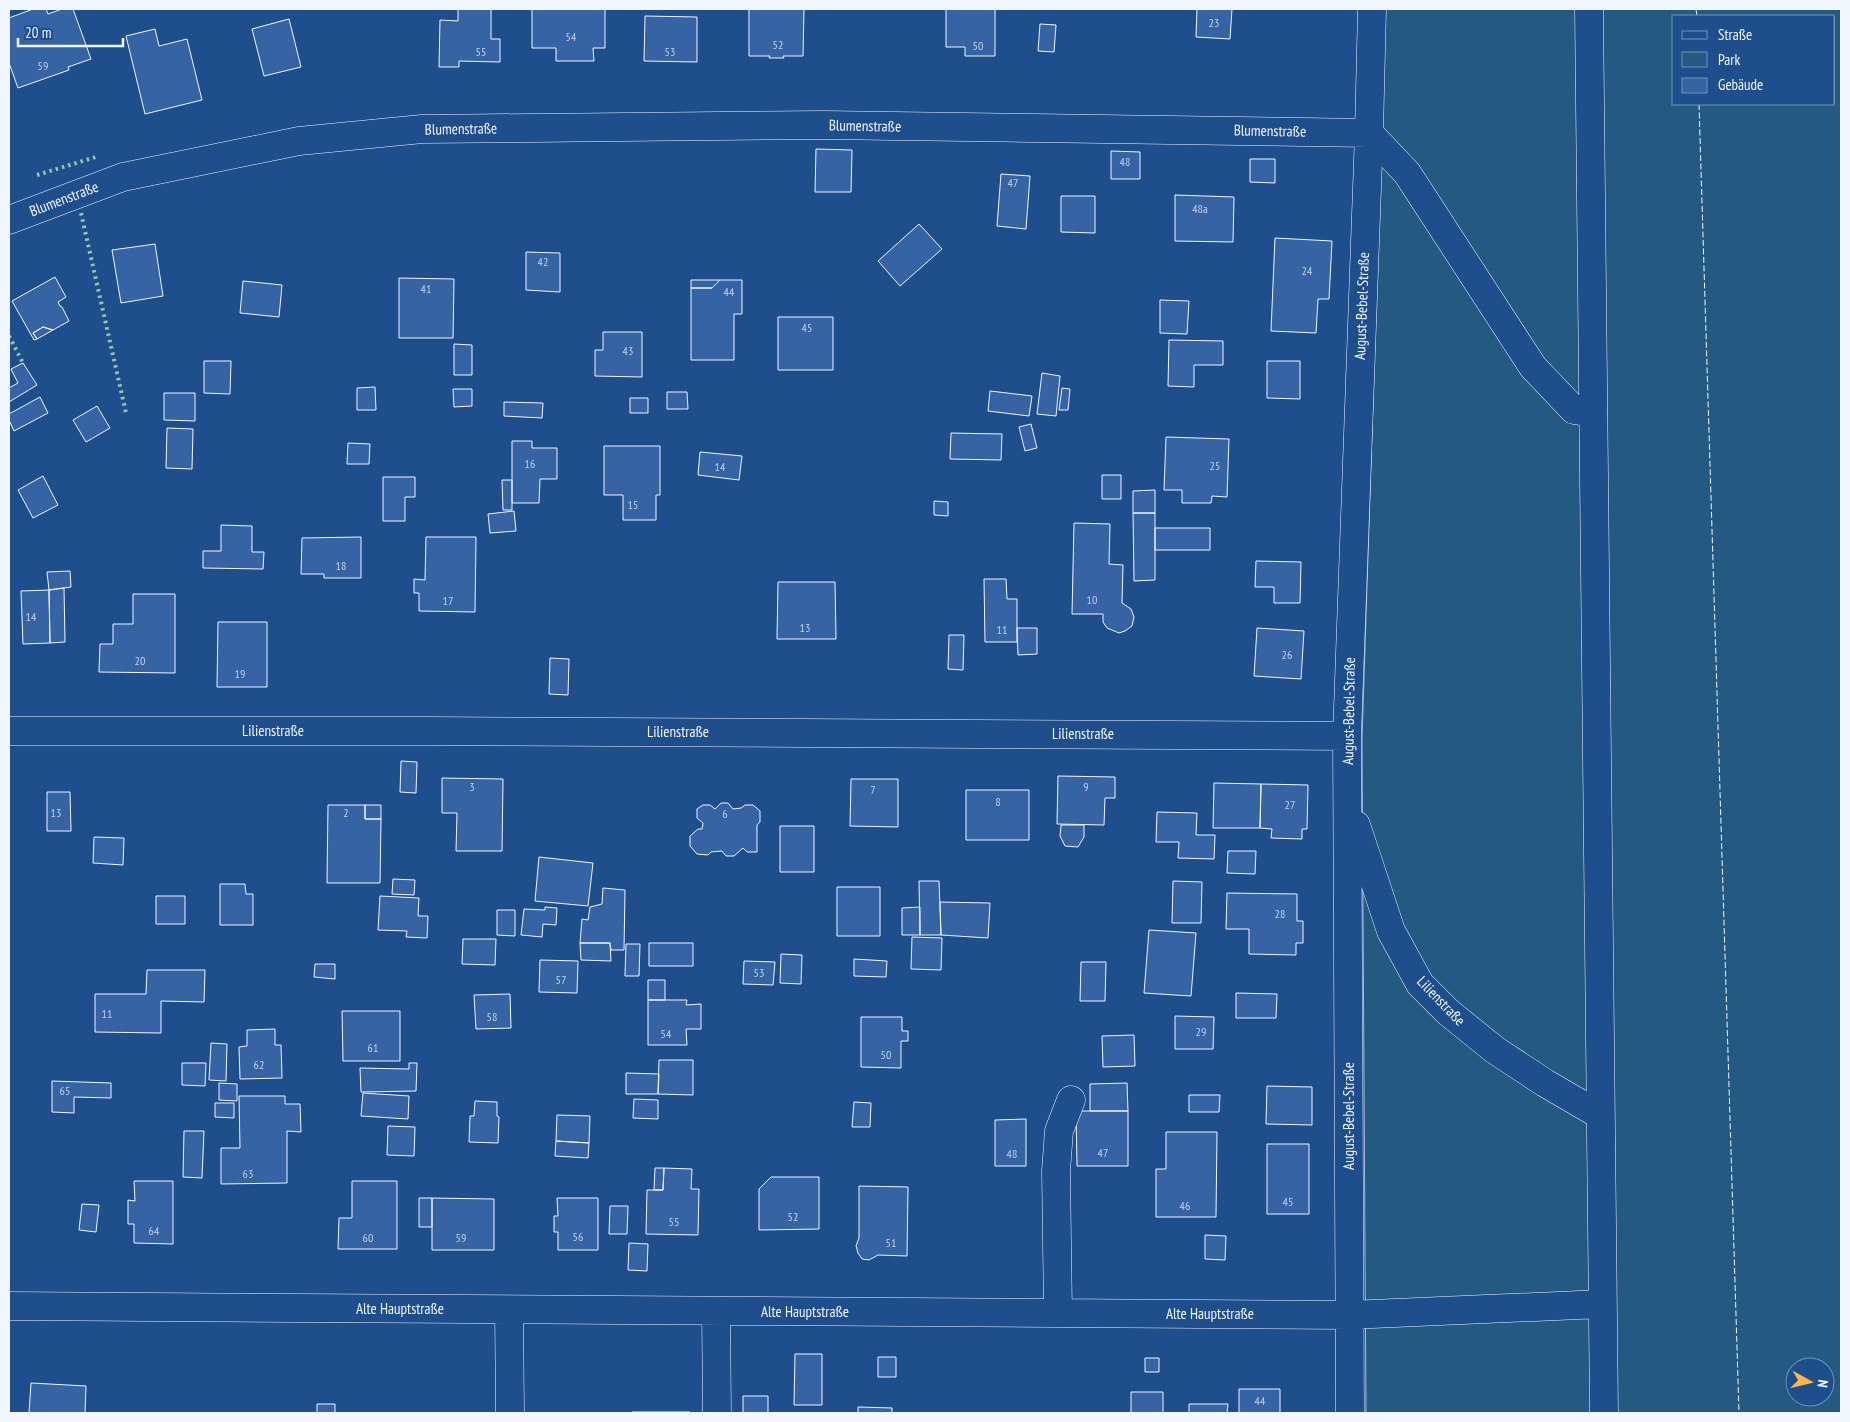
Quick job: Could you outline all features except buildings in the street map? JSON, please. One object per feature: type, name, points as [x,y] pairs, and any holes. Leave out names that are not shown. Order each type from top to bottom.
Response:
[{"type":"street","name":"August-Bebel-Straße","points":[[1350,1413],[1347,736],[1372,9]]},
{"type":"street","points":[[1589,9],[1604,1413]]},
{"type":"street","name":"Blumenstraße","points":[[9,220],[132,175],[299,141],[422,129],[824,125],[1369,133]]},
{"type":"street","points":[[1369,133],[1407,173],[1533,367],[1574,410],[1593,413]]},
{"type":"street","name":"Lilienstraße","points":[[9,731],[439,731],[1347,736]]},
{"type":"street","name":"Lilienstraße","points":[[1348,798],[1391,931],[1420,984],[1448,1012],[1495,1050],[1545,1083],[1600,1115]]},
{"type":"street","points":[[1058,1314],[1056,1171],[1060,1131],[1071,1100]]},
{"type":"street","name":"Alte Hauptstraße","points":[[9,1306],[1349,1315],[1602,1304]]},
{"type":"street","points":[[509,1310],[510,1413]]},
{"type":"street","points":[[716,1311],[717,1413]]},
{"type":"green space","points":[[1384,9],[1841,9],[1841,1413],[1366,1413],[1362,740],[1382,127]]},
{"type":"hedge","points":[[37,175],[99,156]]},
{"type":"hedge","points":[[81,213],[126,413]]},
{"type":"hedge","points":[[9,336],[23,363]]},
{"type":"fence","points":[[1696,9],[1697,15]]},
{"type":"fence","points":[[1699,105],[1739,1413]]}]
